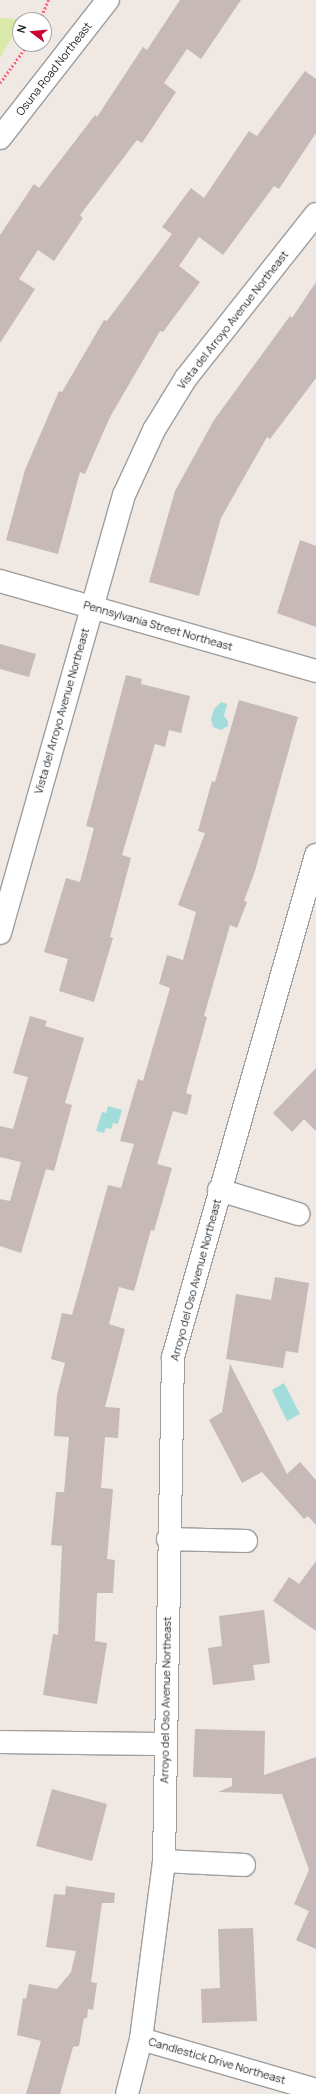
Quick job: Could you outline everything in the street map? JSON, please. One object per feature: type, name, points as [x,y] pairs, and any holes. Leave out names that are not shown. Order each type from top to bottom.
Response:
[{"type":"street","name":"Osuna Road Northeast","points":[[0,138],[108,0]]},
{"type":"street","name":"Vista del Arroyo Avenue Northeast","points":[[0,933],[124,495],[154,430],[186,378],[316,214]]},
{"type":"street","name":"Pennsylvania Street Northeast","points":[[0,581],[316,671]]},
{"type":"street","name":"Arroyo del Oso Avenue Northeast","points":[[127,2094],[141,2039],[164,1861],[168,1539],[173,1357],[219,1190],[313,880],[316,855]]},
{"type":"street","name":"Arroyo del Oso Avenue Northeast","points":[[219,1190],[298,1214]]},
{"type":"street","points":[[168,1539],[246,1541]]},
{"type":"street","points":[[0,1742],[166,1744]]},
{"type":"street","points":[[164,1861],[244,1865]]},
{"type":"street","name":"Candlestick Drive Northeast","points":[[141,2039],[316,2090]]},
{"type":"path","points":[[43,12],[48,0]]},
{"type":"path","points":[[0,84],[22,52]]},
{"type":"green space","points":[[0,18],[12,19],[12,37],[0,58]]},
{"type":"water","points":[[221,702],[227,704],[224,716],[228,721],[228,726],[221,730],[213,727],[211,719],[214,709]]},
{"type":"water","points":[[108,1106],[122,1110],[118,1124],[113,1123],[111,1129],[106,1128],[104,1133],[96,1131],[102,1112],[106,1113]]},
{"type":"water","points":[[284,1383],[300,1414],[287,1421],[272,1390]]},
{"type":"building","points":[[180,0],[241,0],[201,59],[187,49],[164,83],[176,92],[142,143],[137,140],[80,215],[83,218],[54,261],[38,250],[19,279],[35,289],[0,343],[0,235],[34,184],[39,188],[95,115],[97,117],[143,47],[147,50]]},
{"type":"building","points":[[305,71],[316,79],[316,133],[279,189],[274,186],[223,255],[199,237],[179,266],[200,282],[163,332],[160,331],[110,417],[85,474],[80,472],[58,554],[6,540],[25,470],[59,391],[62,392],[104,320],[107,321],[172,234],[162,227],[191,188],[204,198],[249,131],[257,136]]},
{"type":"building","points":[[316,282],[316,378],[270,439],[267,437],[221,518],[199,596],[149,582],[175,491],[214,420],[290,316],[292,318]]},
{"type":"building","points":[[300,540],[316,546],[316,627],[277,613]]},
{"type":"building","points":[[0,644],[36,654],[29,677],[0,669]]},
{"type":"building","points":[[126,675],[142,679],[141,684],[190,696],[181,733],[169,730],[165,747],[155,744],[122,855],[131,858],[110,937],[113,938],[94,1002],[59,991],[68,959],[44,952],[66,878],[80,882],[94,828],[86,826]]},
{"type":"building","points":[[239,700],[298,717],[255,871],[244,901],[247,902],[237,928],[230,925],[204,1016],[207,1017],[186,1093],[192,1095],[187,1115],[173,1111],[157,1164],[172,1168],[154,1231],[151,1230],[134,1291],[119,1287],[109,1324],[125,1329],[105,1407],[120,1408],[118,1438],[105,1437],[101,1488],[113,1489],[107,1559],[115,1560],[113,1593],[97,1593],[95,1641],[107,1643],[97,1704],[43,1695],[53,1634],[58,1635],[62,1546],[51,1545],[56,1492],[64,1492],[69,1437],[54,1436],[57,1395],[65,1363],[51,1359],[62,1313],[72,1315],[108,1185],[121,1188],[134,1144],[120,1141],[138,1079],[143,1081],[170,988],[159,984],[167,955],[183,960],[196,912],[178,905],[205,833],[198,831],[212,781],[215,782]]},
{"type":"building","points":[[30,1016],[47,1021],[45,1026],[84,1038],[65,1103],[72,1105],[54,1171],[46,1169],[21,1253],[0,1246],[0,1199],[10,1201],[21,1162],[0,1157],[0,1126],[13,1129],[28,1077],[13,1073]]},
{"type":"building","points":[[316,1068],[316,1131],[304,1119],[292,1132],[273,1113]]},
{"type":"building","points":[[275,1277],[309,1283],[298,1353],[286,1351],[283,1368],[226,1359],[236,1294],[271,1300]]},
{"type":"building","points":[[230,1364],[287,1474],[300,1462],[316,1480],[316,1525],[308,1516],[304,1519],[262,1472],[242,1483],[209,1420],[222,1412]]},
{"type":"building","points":[[316,1561],[316,1631],[273,1601],[289,1577],[299,1584]]},
{"type":"building","points":[[264,1610],[270,1663],[253,1665],[255,1680],[213,1685],[208,1648],[222,1646],[219,1616]]},
{"type":"building","points":[[195,1729],[265,1731],[264,1775],[316,1757],[316,1949],[296,1940],[309,1911],[294,1904],[309,1870],[282,1794],[218,1792],[232,1786],[232,1778],[193,1777]]},
{"type":"building","points":[[52,1789],[107,1804],[92,1861],[36,1846]]},
{"type":"building","points":[[66,1886],[115,1893],[114,1903],[102,1903],[91,1982],[97,1983],[93,2010],[88,2009],[87,2018],[84,2018],[79,2046],[73,2047],[60,2094],[26,2094],[41,2041],[17,2035],[23,1998],[26,1999],[29,1984],[57,1989],[71,1972],[76,1951],[46,1947],[54,1894],[65,1895]]},
{"type":"building","points":[[253,1928],[257,2021],[202,2023],[201,1989],[220,1988],[218,1929]]}]
